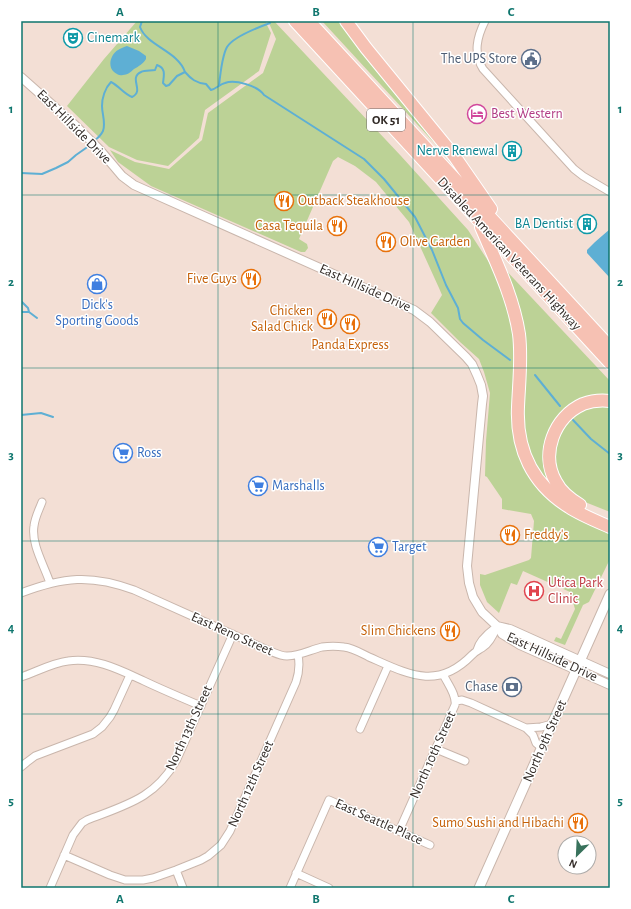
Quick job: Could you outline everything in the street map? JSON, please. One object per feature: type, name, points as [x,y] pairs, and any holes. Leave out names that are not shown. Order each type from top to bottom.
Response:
[{"type":"highway","name":"Disabled American Veterans Highway","points":[[295,21],[610,363]]},
{"type":"highway","name":"Disabled American Veterans Highway","points":[[309,21],[610,347]]},
{"type":"highway","points":[[346,21],[454,157],[515,244]]},
{"type":"highway","points":[[478,220],[504,280],[512,304],[518,332],[520,345],[518,420],[520,438],[525,458],[536,477],[553,496],[570,508],[610,527]]},
{"type":"highway","points":[[610,400],[595,401],[583,404],[571,411],[555,430],[552,438],[549,458],[555,481],[567,496],[581,506],[610,518]]},
{"type":"main road","name":"North 9th Street","points":[[479,888],[610,594]]},
{"type":"street","points":[[485,21],[477,41],[477,50],[479,60],[486,73],[574,169],[610,192]]},
{"type":"street","name":"East Hillside Drive","points":[[21,77],[85,135],[122,176],[134,185],[414,310],[430,322],[466,357],[472,364],[481,384],[482,396],[467,575],[473,597],[482,612],[498,626],[502,634],[520,645],[610,684]]},
{"type":"street","points":[[42,502],[34,524],[34,534],[37,548],[50,583]]},
{"type":"street","name":"East Reno Street","points":[[21,593],[40,585],[67,580],[83,579],[102,581],[121,585],[279,655],[298,655],[322,647],[343,647],[356,651],[405,673],[418,676],[435,676],[443,674]]},
{"type":"street","points":[[443,674],[456,669],[477,650],[482,648],[492,637],[498,626]]},
{"type":"street","name":"East Hillside Drive","points":[[498,626],[510,629],[610,674]]},
{"type":"street","name":"North 13th Street","points":[[50,888],[73,835],[82,823],[135,802],[145,796],[162,781],[172,768],[233,634]]},
{"type":"street","name":"North 12th Street","points":[[64,855],[125,880],[143,880],[176,870],[201,860],[213,853],[221,845],[230,831],[296,682],[299,670],[298,655]]},
{"type":"street","points":[[21,677],[66,661],[93,661],[130,675],[201,706]]},
{"type":"street","points":[[360,729],[388,666]]},
{"type":"street","name":"North 10th Street","points":[[399,831],[455,705],[456,701],[443,674]]},
{"type":"street","points":[[21,767],[35,756],[93,734],[102,727],[114,710],[130,675]]},
{"type":"street","points":[[456,701],[462,700],[471,702],[526,728],[533,736],[536,743],[542,748]]},
{"type":"street","points":[[526,728],[541,727],[552,724]]},
{"type":"street","points":[[436,749],[465,761]]},
{"type":"street","name":"East Seattle Place","points":[[296,873],[329,800],[430,845]]},
{"type":"street","points":[[176,870],[183,888]]},
{"type":"street","points":[[290,888],[296,873],[329,888]]},
{"type":"green space","points":[[137,21],[265,21],[271,33],[259,71],[205,110],[199,138],[168,166],[137,160],[109,147],[67,106],[104,59]]},
{"type":"green space","points":[[268,21],[274,21],[401,156],[468,230],[494,270],[513,322],[516,358],[514,393],[532,481],[610,532],[610,559],[589,602],[583,605],[565,645],[554,641],[556,637],[561,639],[575,609],[570,592],[523,571],[517,585],[511,583],[499,613],[487,602],[480,585],[480,574],[485,575],[531,558],[534,521],[531,514],[502,509],[502,499],[485,476],[490,393],[484,372],[479,359],[431,313],[442,295],[409,222],[376,182],[355,166],[338,157],[333,161],[299,239],[307,244],[308,248],[305,252],[301,252],[151,186],[118,162],[110,150],[135,162],[169,169],[202,140],[208,113],[263,73],[276,39]]},
{"type":"green space","points":[[322,21],[340,21],[451,161]]},
{"type":"green space","points":[[502,266],[610,381],[610,398],[562,416],[550,476],[551,491],[525,449],[523,374]]},
{"type":"green space","points":[[598,405],[610,406],[610,512],[580,500],[561,482],[556,468],[555,449],[560,434],[567,423],[579,412]]},
{"type":"water","points":[[127,46],[139,51],[146,56],[146,59],[142,64],[129,73],[119,75],[114,72],[110,63],[113,54]]},
{"type":"water","points":[[610,229],[610,278],[587,253],[587,250]]},
{"type":"waterway","points":[[94,141],[103,131],[103,100],[106,90],[111,82],[132,97],[136,94],[136,78],[141,72],[155,70],[157,65],[160,66],[164,75],[163,83],[166,86],[169,85],[177,76],[185,72],[176,59],[144,34],[140,27],[142,21]]},
{"type":"waterway","points":[[219,86],[225,51],[230,43],[240,36],[270,23]]},
{"type":"waterway","points":[[185,72],[189,77],[199,83],[206,84],[211,90],[229,82],[252,86],[364,159],[384,179],[415,217],[432,250],[446,285],[458,308],[460,319],[483,340],[510,360]]},
{"type":"waterway","points":[[21,173],[42,174],[68,162],[91,144]]},
{"type":"waterway","points":[[21,301],[28,308],[29,312],[21,312]]},
{"type":"waterway","points":[[29,312],[37,318]]},
{"type":"waterway","points":[[535,375],[560,406]]},
{"type":"waterway","points":[[21,415],[41,413],[53,417]]},
{"type":"waterway","points":[[573,420],[591,439],[610,454]]},
{"type":"place","name":"Cinemark","points":[[73,38]]},
{"type":"place","name":"The UPS Store","points":[[531,59]]},
{"type":"place","name":"Best Western","points":[[477,114]]},
{"type":"place","name":"Nerve Renewal","points":[[512,151]]},
{"type":"place","name":"Outback Steakhouse","points":[[284,201]]},
{"type":"place","name":"BA Dentist","points":[[587,224]]},
{"type":"place","name":"Casa Tequila","points":[[337,226]]},
{"type":"place","name":"Olive Garden","points":[[386,242]]},
{"type":"place","name":"Five Guys","points":[[251,279]]},
{"type":"place","name":"Dick's Sporting Goods","points":[[97,284]]},
{"type":"place","name":"Chicken Salad Chick","points":[[327,319]]},
{"type":"place","name":"Panda Express","points":[[350,324]]},
{"type":"place","name":"Ross","points":[[123,453]]},
{"type":"place","name":"Marshalls","points":[[258,486]]},
{"type":"place","name":"Freddy's","points":[[510,535]]},
{"type":"place","name":"Target","points":[[378,547]]},
{"type":"place","name":"Utica Park Clinic","points":[[534,591]]},
{"type":"place","name":"Slim Chickens","points":[[450,631]]},
{"type":"place","name":"Chase","points":[[512,687]]},
{"type":"place","name":"Sumo Sushi and Hibachi","points":[[578,823]]}]
